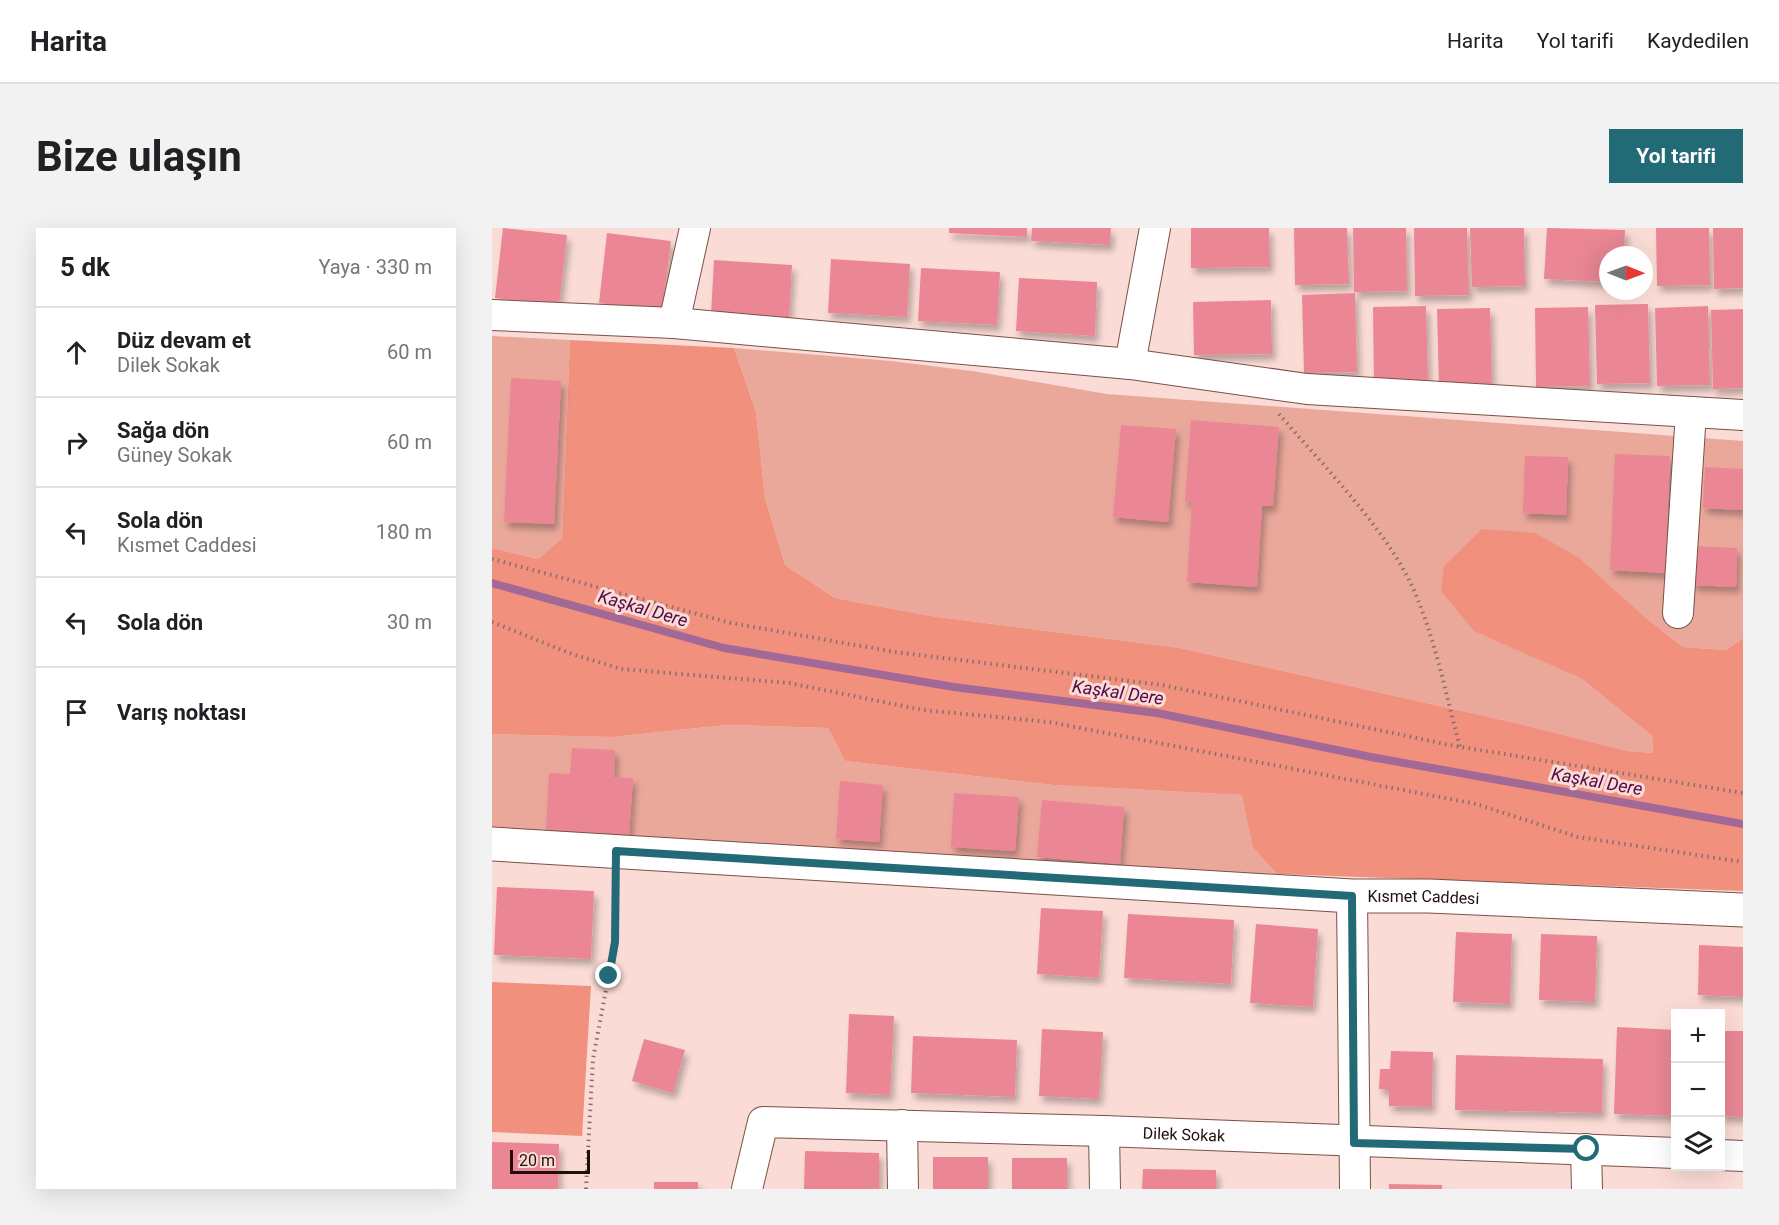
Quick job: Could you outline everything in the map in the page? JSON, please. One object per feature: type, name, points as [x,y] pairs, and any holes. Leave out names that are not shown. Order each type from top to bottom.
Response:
[{"type":"main road","name":"Kısmet Caddesi","points":[[492,844],[1352,896],[1429,896],[1743,909]]},
{"type":"street","points":[[674,323],[695,228]]},
{"type":"street","points":[[1130,364],[1155,228]]},
{"type":"street","points":[[492,315],[674,323],[1130,364],[1307,389],[1743,415]]},
{"type":"street","points":[[1678,613],[1691,412]]},
{"type":"street","points":[[1352,896],[1355,1189]]},
{"type":"street","name":"Dilek Sokak","points":[[747,1189],[762,1122],[1104,1131],[1354,1143],[1671,1153]]},
{"type":"street","points":[[902,1125],[903,1189]]},
{"type":"street","points":[[1104,1131],[1105,1189]]},
{"type":"street","points":[[1587,1149],[1587,1189]]},
{"type":"street","points":[[1725,1155],[1743,1156]]},
{"type":"path","points":[[1252,381],[1390,546],[1410,582],[1428,633],[1460,747]]},
{"type":"path","points":[[492,558],[731,623],[895,652],[1162,685],[1460,747],[1743,793]]},
{"type":"path","points":[[492,622],[572,654],[621,669],[789,683],[923,710],[1050,723],[1476,804],[1578,837],[1743,862]]},
{"type":"path","points":[[586,1189],[593,1059],[615,942],[616,851]]},
{"type":"shaded area","points":[[492,336],[570,340],[562,538],[538,559],[492,548]]},
{"type":"shaded area","points":[[570,340],[734,348],[756,412],[765,498],[785,565],[835,598],[931,616],[1180,648],[1516,723],[1628,751],[1653,753],[1652,736],[1582,679],[1474,631],[1441,591],[1444,566],[1482,529],[1535,533],[1578,557],[1640,613],[1683,647],[1726,650],[1743,638],[1743,891],[1277,874],[1253,848],[1242,795],[1053,785],[845,761],[828,728],[727,725],[612,737],[492,734],[492,548],[538,559],[562,538]]},
{"type":"shaded area","points":[[734,348],[891,361],[972,371],[1107,394],[1743,441],[1743,638],[1726,650],[1683,647],[1640,613],[1474,630],[1582,679],[1652,736],[1653,753],[1628,751],[1516,723],[1180,648],[931,616],[835,598],[785,565],[765,498],[756,412]]},
{"type":"shaded area","points":[[727,725],[828,728],[845,761],[1053,785],[1243,795],[1253,848],[1277,874],[1126,870],[492,830],[492,734],[612,737]]},
{"type":"shaded area","points":[[492,982],[591,986],[582,1136],[492,1132]]},
{"type":"building","points":[[503,228],[567,235],[559,305],[495,298]]},
{"type":"building","points":[[949,228],[1027,228],[1027,237],[949,233]]},
{"type":"building","points":[[1032,228],[1111,228],[1110,245],[1031,241]]},
{"type":"building","points":[[1191,228],[1269,228],[1270,267],[1191,268]]},
{"type":"building","points":[[1294,228],[1347,228],[1349,284],[1295,285]]},
{"type":"building","points":[[1353,228],[1406,228],[1407,291],[1354,292]]},
{"type":"building","points":[[1414,228],[1467,228],[1469,295],[1415,296]]},
{"type":"building","points":[[1470,228],[1524,228],[1525,286],[1472,287]]},
{"type":"building","points":[[1547,228],[1625,230],[1624,246],[1599,246],[1599,282],[1544,279]]},
{"type":"building","points":[[1656,228],[1709,228],[1710,285],[1657,286]]},
{"type":"building","points":[[1713,228],[1743,228],[1743,288],[1714,289]]},
{"type":"building","points":[[607,233],[671,241],[662,311],[599,303]]},
{"type":"building","points":[[831,259],[910,264],[907,317],[828,313]]},
{"type":"building","points":[[714,260],[792,265],[789,318],[711,314]]},
{"type":"building","points":[[921,268],[1000,272],[997,325],[918,321]]},
{"type":"building","points":[[1019,278],[1097,282],[1095,336],[1016,331]]},
{"type":"building","points":[[1355,293],[1357,372],[1304,373],[1302,295]]},
{"type":"building","points":[[1271,300],[1272,354],[1194,355],[1193,302]]},
{"type":"building","points":[[1648,304],[1650,383],[1597,384],[1595,305]]},
{"type":"building","points":[[1426,306],[1428,384],[1374,386],[1373,307]]},
{"type":"building","points":[[1708,306],[1710,385],[1657,386],[1655,308]]},
{"type":"building","points":[[1588,307],[1590,386],[1536,387],[1535,308]]},
{"type":"building","points":[[1490,308],[1492,387],[1439,388],[1437,309]]},
{"type":"building","points":[[1743,309],[1743,388],[1713,389],[1711,310]]},
{"type":"building","points":[[511,378],[561,381],[554,524],[504,522]]},
{"type":"building","points":[[1191,420],[1279,427],[1273,506],[1262,506],[1257,587],[1187,582],[1192,502],[1185,502]]},
{"type":"building","points":[[1121,425],[1176,429],[1168,522],[1113,517]]},
{"type":"building","points":[[1615,454],[1670,456],[1665,573],[1610,570]]},
{"type":"building","points":[[1525,456],[1568,457],[1566,515],[1523,513]]},
{"type":"building","points":[[1705,467],[1743,469],[1743,510],[1703,508]]},
{"type":"building","points":[[1693,546],[1737,548],[1736,587],[1692,585]]},
{"type":"building","points":[[572,748],[615,750],[614,777],[633,778],[629,835],[546,830],[549,773],[570,774]]},
{"type":"building","points":[[840,781],[883,785],[879,842],[836,839]]},
{"type":"building","points":[[954,793],[1019,797],[1015,851],[951,847]]},
{"type":"building","points":[[1042,800],[1124,807],[1120,864],[1037,857]]},
{"type":"building","points":[[497,887],[594,891],[591,959],[494,955]]},
{"type":"building","points":[[1041,908],[1103,911],[1099,978],[1037,974]]},
{"type":"building","points":[[1128,914],[1234,920],[1231,984],[1124,978]]},
{"type":"building","points":[[1256,924],[1318,929],[1313,1007],[1250,1003]]},
{"type":"building","points":[[1456,932],[1512,934],[1510,1004],[1453,1002]]},
{"type":"building","points":[[1541,934],[1597,936],[1595,1002],[1539,1000]]},
{"type":"building","points":[[1699,945],[1743,947],[1743,997],[1698,995]]},
{"type":"building","points":[[849,1014],[894,1016],[890,1095],[846,1093]]},
{"type":"building","points":[[1617,1027],[1671,1030],[1671,1116],[1614,1114]]},
{"type":"building","points":[[1042,1029],[1103,1032],[1099,1099],[1039,1096]]},
{"type":"building","points":[[1725,1031],[1743,1031],[1743,1117],[1725,1116]]},
{"type":"building","points":[[913,1036],[1017,1040],[1015,1097],[911,1093]]},
{"type":"building","points":[[644,1039],[685,1050],[673,1093],[632,1081]]},
{"type":"building","points":[[1391,1051],[1433,1052],[1432,1107],[1389,1106],[1389,1090],[1379,1089],[1380,1069],[1390,1069]]},
{"type":"building","points":[[1456,1055],[1603,1059],[1602,1113],[1455,1110]]},
{"type":"building","points":[[492,1142],[559,1144],[558,1189],[492,1189]]},
{"type":"building","points":[[805,1151],[879,1153],[879,1189],[804,1189]]},
{"type":"building","points":[[933,1157],[988,1157],[988,1189],[933,1189]]},
{"type":"building","points":[[1012,1158],[1067,1158],[1067,1189],[1012,1189]]},
{"type":"building","points":[[1143,1169],[1216,1170],[1216,1189],[1142,1189]]},
{"type":"building","points":[[654,1182],[698,1182],[698,1189],[654,1189]]},
{"type":"building","points":[[1389,1184],[1442,1185],[1442,1189],[1389,1189]]},
{"type":"waterway","name":"Kaşkal Dere","points":[[492,583],[724,648],[954,687],[1157,713],[1371,757],[1743,824]]},
{"type":"route","points":[[609,976],[615,942],[616,851],[1352,896],[1354,1143],[1587,1149]]}]
